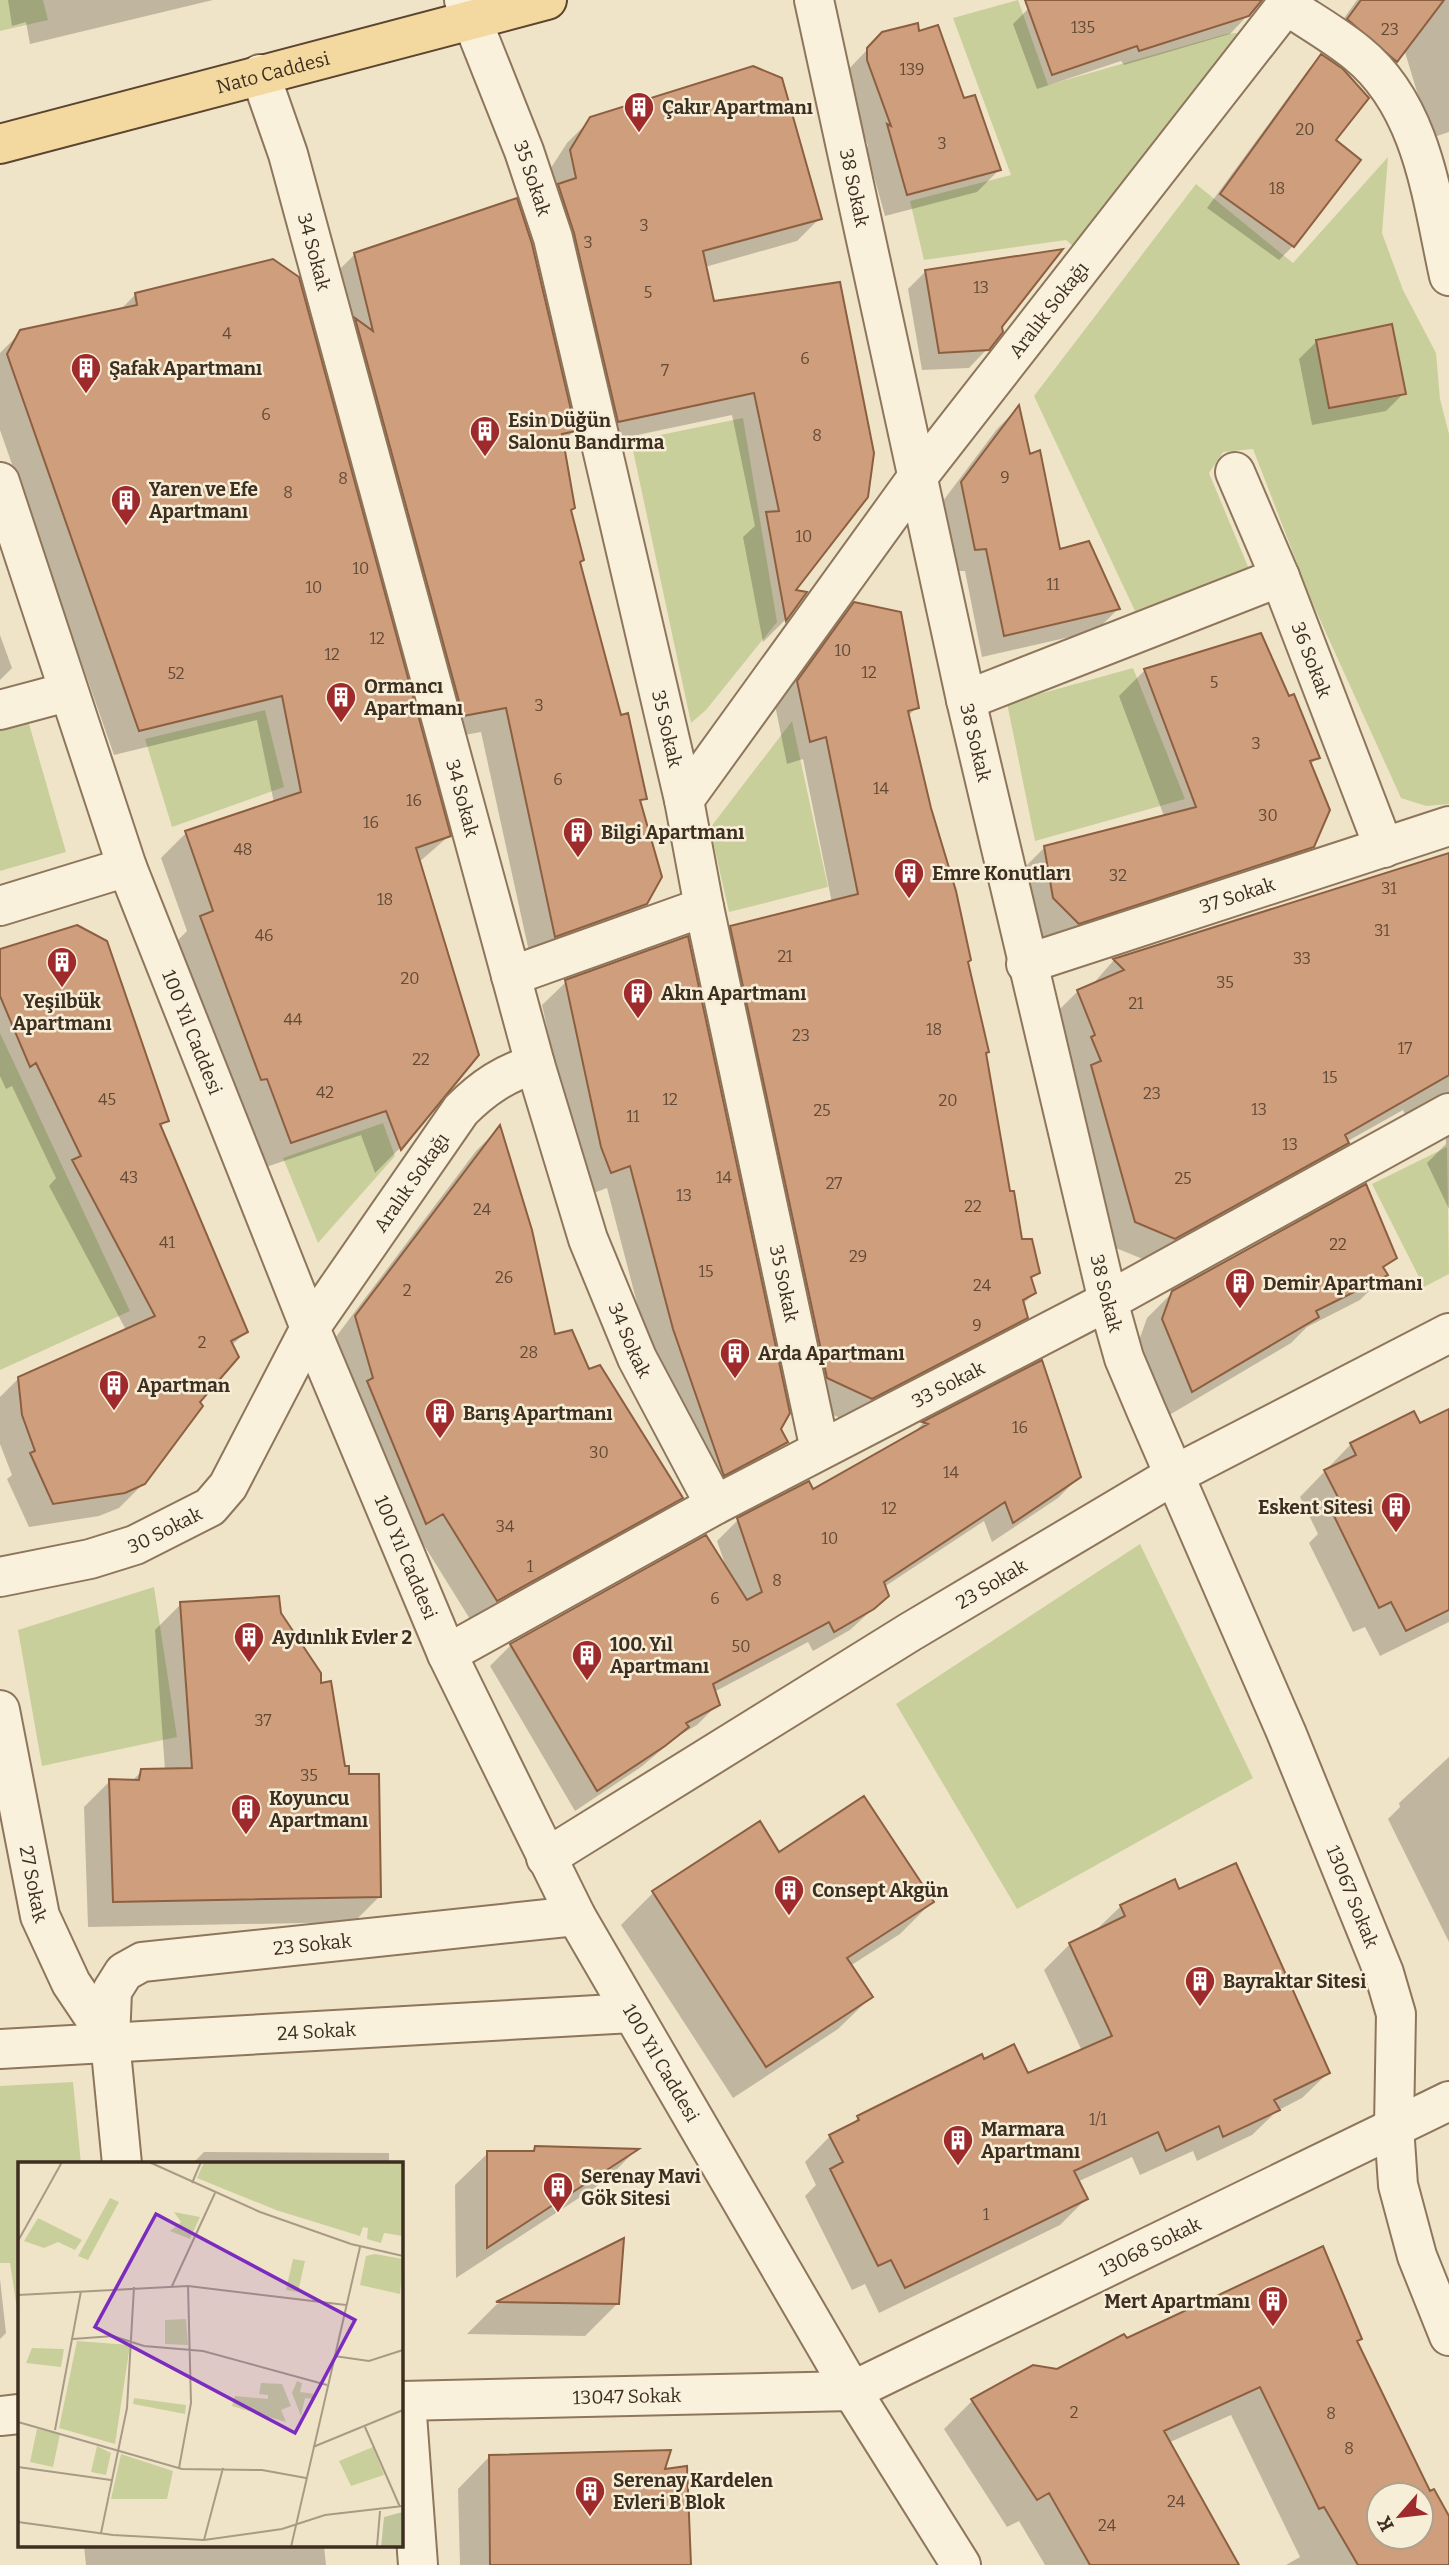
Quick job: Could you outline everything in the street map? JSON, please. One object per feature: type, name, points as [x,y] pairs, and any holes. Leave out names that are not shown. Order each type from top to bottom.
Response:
[{"type":"main road","name":"Nato Caddesi","points":[[0,144],[260,75],[468,10],[547,0]]},
{"type":"street","name":"38 Sokak","points":[[814,0],[965,700],[1108,1301],[1124,1358],[1174,1475]]},
{"type":"street","name":"Aralık Sokağı","points":[[684,800],[916,479],[1286,5],[1359,54],[1390,88],[1438,168]]},
{"type":"street","name":"35 Sokak","points":[[468,10],[524,150],[553,238],[684,800],[704,907],[820,1450]]},
{"type":"street","name":"34 Sokak","points":[[260,75],[288,154],[535,1064],[593,1251],[637,1358],[715,1505]]},
{"type":"street","points":[[1438,168],[1449,276]]},
{"type":"street","name":"36 Sokak","points":[[1235,472],[1280,577],[1384,848]]},
{"type":"street","name":"100 Yıl Caddesi","points":[[0,482],[67,692],[127,867],[310,1328],[447,1654],[576,1916],[852,2391],[961,2565]]},
{"type":"street","points":[[965,700],[1280,577]]},
{"type":"street","points":[[0,709],[67,692]]},
{"type":"street","name":"37 Sokak","points":[[1026,964],[1449,826]]},
{"type":"street","points":[[0,906],[127,867]]},
{"type":"street","points":[[511,976],[704,907]]},
{"type":"street","name":"Aralık Sokağı","points":[[310,1328],[461,1110],[483,1088],[506,1074],[535,1064]]},
{"type":"street","name":"33 Sokak","points":[[447,1654],[715,1505],[1108,1301],[1449,1113]]},
{"type":"street","name":"30 Sokak","points":[[0,1577],[90,1559],[135,1545],[211,1507],[228,1486],[310,1328]]},
{"type":"street","name":"23 Sokak","points":[[546,1858],[910,1632],[1174,1475],[1449,1333]]},
{"type":"street","name":"13067 Sokak","points":[[1174,1475],[1286,1732],[1384,1973],[1396,2014],[1394,2126],[1398,2185],[1413,2244],[1449,2336]]},
{"type":"street","name":"27 Sokak","points":[[0,1717],[40,1916],[71,1983],[110,2042]]},
{"type":"street","name":"23 Sokak","points":[[122,2162],[110,2042],[112,1991],[124,1972],[142,1962],[576,1916]]},
{"type":"street","name":"24 Sokak","points":[[0,2049],[632,2013]]},
{"type":"street","name":"13068 Sokak","points":[[852,2391],[1449,2101]]},
{"type":"street","name":"13047 Sokak","points":[[403,2401],[852,2391]]},
{"type":"street","points":[[403,2401],[418,2565]]},
{"type":"street","points":[[0,2416],[18,2414]]},
{"type":"green space","points":[[0,0],[43,0],[48,20],[0,31]]},
{"type":"green space","points":[[1018,0],[1048,85],[1226,34],[1247,32],[1073,246],[1066,240],[924,260],[910,201],[1011,175],[953,18]]},
{"type":"green space","points":[[1388,157],[1382,233],[1403,290],[1436,353],[1440,399],[1449,434],[1449,804],[1426,806],[1401,798],[1312,602],[1253,449],[1223,452],[1209,473],[1249,569],[1135,611],[1034,396],[1196,184],[1293,263]]},
{"type":"green space","points":[[743,418],[777,622],[706,710],[691,723],[631,441]]},
{"type":"green space","points":[[1133,668],[1185,799],[1035,841],[1007,703]]},
{"type":"green space","points":[[265,710],[284,787],[172,827],[145,739]]},
{"type":"green space","points":[[27,717],[66,852],[0,871],[0,725]]},
{"type":"green space","points":[[792,721],[828,887],[729,912],[710,828]]},
{"type":"green space","points":[[0,1033],[130,1311],[0,1370]]},
{"type":"green space","points":[[383,1123],[395,1156],[318,1243],[283,1158]]},
{"type":"green space","points":[[1447,1147],[1449,1274],[1424,1287],[1372,1184]]},
{"type":"green space","points":[[1140,1544],[1253,1778],[1017,1909],[896,1704]]},
{"type":"green space","points":[[154,1587],[177,1737],[42,1766],[18,1630]]},
{"type":"green space","points":[[73,2082],[81,2162],[18,2162],[18,2315],[10,2263],[0,2263],[0,2086]]},
{"type":"building","points":[[1025,0],[1262,0],[1249,16],[1139,51],[1137,46],[1052,75]]},
{"type":"building","points":[[1361,0],[1444,0],[1397,62],[1347,19]]},
{"type":"building","points":[[918,23],[919,31],[938,25],[964,98],[975,95],[1001,170],[907,195],[887,124],[891,126],[867,60],[867,48],[882,32]]},
{"type":"building","points":[[1321,54],[1343,69],[1369,98],[1336,140],[1361,160],[1294,247],[1220,194]]},
{"type":"building","points":[[753,66],[782,78],[822,219],[703,251],[714,301],[840,282],[874,453],[868,497],[796,590],[807,592],[786,621],[766,512],[779,511],[754,393],[618,422],[574,233],[558,184],[576,178],[570,150],[590,117]]},
{"type":"building","name":"Esin Düğün Salonu Bandırma","points":[[517,198],[532,244],[576,431],[562,434],[575,508],[571,510],[584,560],[580,562],[621,715],[628,713],[647,799],[640,800],[662,877],[647,904],[555,937],[506,708],[463,716],[355,318],[373,331],[354,253]]},
{"type":"building","points":[[1063,249],[1002,327],[1003,332],[989,350],[939,353],[925,270]]},
{"type":"building","points":[[273,259],[299,277],[451,836],[416,848],[479,1055],[401,1150],[386,1111],[291,1143],[267,1079],[261,1080],[200,916],[213,911],[185,831],[301,792],[282,696],[139,731],[7,354],[20,330],[137,305],[135,293]]},
{"type":"building","points":[[1392,324],[1406,394],[1329,408],[1316,340]]},
{"type":"building","points":[[1019,405],[1030,454],[1040,450],[1060,549],[1089,541],[1120,609],[1004,636],[986,549],[975,550],[961,482]]},
{"type":"building","points":[[854,602],[901,612],[919,708],[908,711],[931,808],[956,891],[971,960],[968,962],[989,1052],[986,1053],[1010,1191],[1014,1191],[1022,1239],[1032,1239],[1040,1273],[1031,1277],[1036,1293],[1023,1300],[1028,1318],[872,1399],[827,1378],[730,926],[858,894],[826,737],[810,742],[797,681]]},
{"type":"building","points":[[1261,633],[1289,696],[1294,694],[1320,758],[1310,761],[1330,810],[1314,847],[1079,924],[1053,898],[1044,846],[1196,807],[1144,669]]},
{"type":"building","points":[[1449,853],[1449,1075],[1345,1135],[1349,1143],[1175,1239],[1135,1222],[1091,1065],[1101,1061],[1091,1037],[1095,1035],[1077,990],[1124,970],[1113,959]]},
{"type":"building","points":[[77,925],[107,941],[169,1121],[160,1124],[248,1332],[231,1341],[239,1357],[200,1402],[203,1406],[145,1484],[125,1493],[53,1504],[30,1453],[35,1451],[22,1415],[18,1377],[155,1316],[72,1160],[81,1156],[36,1063],[30,1067],[0,996],[0,949]]},
{"type":"building","points":[[688,936],[790,1413],[781,1429],[788,1442],[724,1476],[673,1329],[630,1166],[611,1173],[601,1147],[565,980]]},
{"type":"building","points":[[500,1125],[532,1230],[555,1334],[572,1330],[589,1369],[600,1365],[683,1498],[497,1601],[443,1514],[426,1524],[367,1381],[373,1378],[355,1316]]},
{"type":"building","name":"Demir Apartmanı","points":[[1366,1184],[1397,1258],[1383,1267],[1388,1275],[1316,1311],[1319,1317],[1192,1392],[1162,1319],[1172,1291]]},
{"type":"building","points":[[1042,1360],[1081,1477],[1013,1523],[1005,1502],[884,1582],[889,1596],[874,1609],[834,1632],[829,1622],[713,1684],[720,1705],[686,1723],[689,1727],[665,1746],[597,1791],[510,1644],[706,1535],[747,1600],[762,1592],[737,1518],[809,1481],[813,1489],[928,1424],[922,1422]]},
{"type":"building","name":"Eskent Sitesi","points":[[1449,1409],[1449,1610],[1406,1631],[1391,1602],[1379,1608],[1334,1516],[1345,1511],[1324,1470],[1356,1455],[1350,1443],[1414,1411],[1420,1423]]},
{"type":"building","points":[[279,1596],[281,1613],[321,1673],[321,1683],[331,1681],[345,1766],[349,1766],[349,1774],[379,1774],[381,1897],[113,1902],[109,1779],[139,1780],[141,1769],[192,1768],[180,1602]]},
{"type":"building","name":"Consept Akgün","points":[[864,1796],[934,1902],[847,1958],[873,1997],[766,2067],[652,1891],[760,1821],[779,1852]]},
{"type":"building","points":[[1236,1863],[1330,2073],[1274,2100],[1280,2110],[1223,2137],[1219,2126],[1166,2151],[1158,2132],[1074,2171],[1088,2199],[905,2288],[891,2260],[878,2266],[830,2169],[843,2162],[829,2135],[859,2120],[857,2116],[982,2054],[984,2059],[1014,2044],[1028,2073],[1112,2036],[1069,1943],[1125,1916],[1120,1905],[1175,1879],[1179,1889]]},
{"type":"building","points":[[535,2146],[639,2149],[487,2248],[487,2151],[534,2151]]},
{"type":"building","points":[[624,2238],[619,2304],[496,2302]]},
{"type":"building","points":[[1323,2246],[1362,2339],[1357,2341],[1425,2481],[1365,2481],[1365,2551],[1435,2551],[1435,2491],[1449,2516],[1449,2565],[1358,2565],[1324,2507],[1319,2509],[1260,2387],[1164,2431],[1239,2565],[1090,2565],[1049,2493],[1037,2500],[971,2399],[1033,2365],[1057,2369],[1124,2334],[1127,2338]]},
{"type":"building","name":"Serenay Kardelen Evleri B Blok","points":[[671,2450],[665,2469],[687,2466],[691,2565],[490,2565],[489,2455]]},
{"type":"place","name":"Çakır Apartmanı","points":[[639,134]]},
{"type":"place","name":"Şafak Apartmanı","points":[[86,395]]},
{"type":"place","name":"Esin Düğün Salonu Bandırma","points":[[485,458]]},
{"type":"place","name":"Yaren ve Efe Apartmanı","points":[[126,527]]},
{"type":"place","name":"Ormancı Apartmanı","points":[[341,724]]},
{"type":"place","name":"Bilgi Apartmanı","points":[[578,859]]},
{"type":"place","name":"Emre Konutları","points":[[909,900]]},
{"type":"place","name":"Yeşilbük Apartmanı","points":[[62,989]]},
{"type":"place","name":"Akın Apartmanı","points":[[638,1020]]},
{"type":"place","name":"Demir Apartmanı","points":[[1240,1310]]},
{"type":"place","name":"Arda Apartmanı","points":[[735,1380]]},
{"type":"place","name":"Apartman","points":[[114,1412]]},
{"type":"place","name":"Barış Apartmanı","points":[[440,1440]]},
{"type":"place","name":"Eskent Sitesi","points":[[1396,1534]]},
{"type":"place","name":"Aydınlık Evler 2","points":[[249,1664]]},
{"type":"place","name":"100. Yıl Apartmanı","points":[[587,1682]]},
{"type":"place","name":"Koyuncu Apartmanı","points":[[246,1836]]},
{"type":"place","name":"Consept Akgün","points":[[789,1917]]},
{"type":"place","name":"Bayraktar Sitesi","points":[[1200,2008]]},
{"type":"place","name":"Marmara Apartmanı","points":[[958,2167]]},
{"type":"place","name":"Serenay Mavi Gök Sitesi","points":[[558,2214]]},
{"type":"place","name":"Mert Apartmanı","points":[[1273,2328]]},
{"type":"place","name":"Serenay Kardelen Evleri B Blok","points":[[590,2518]]}]
